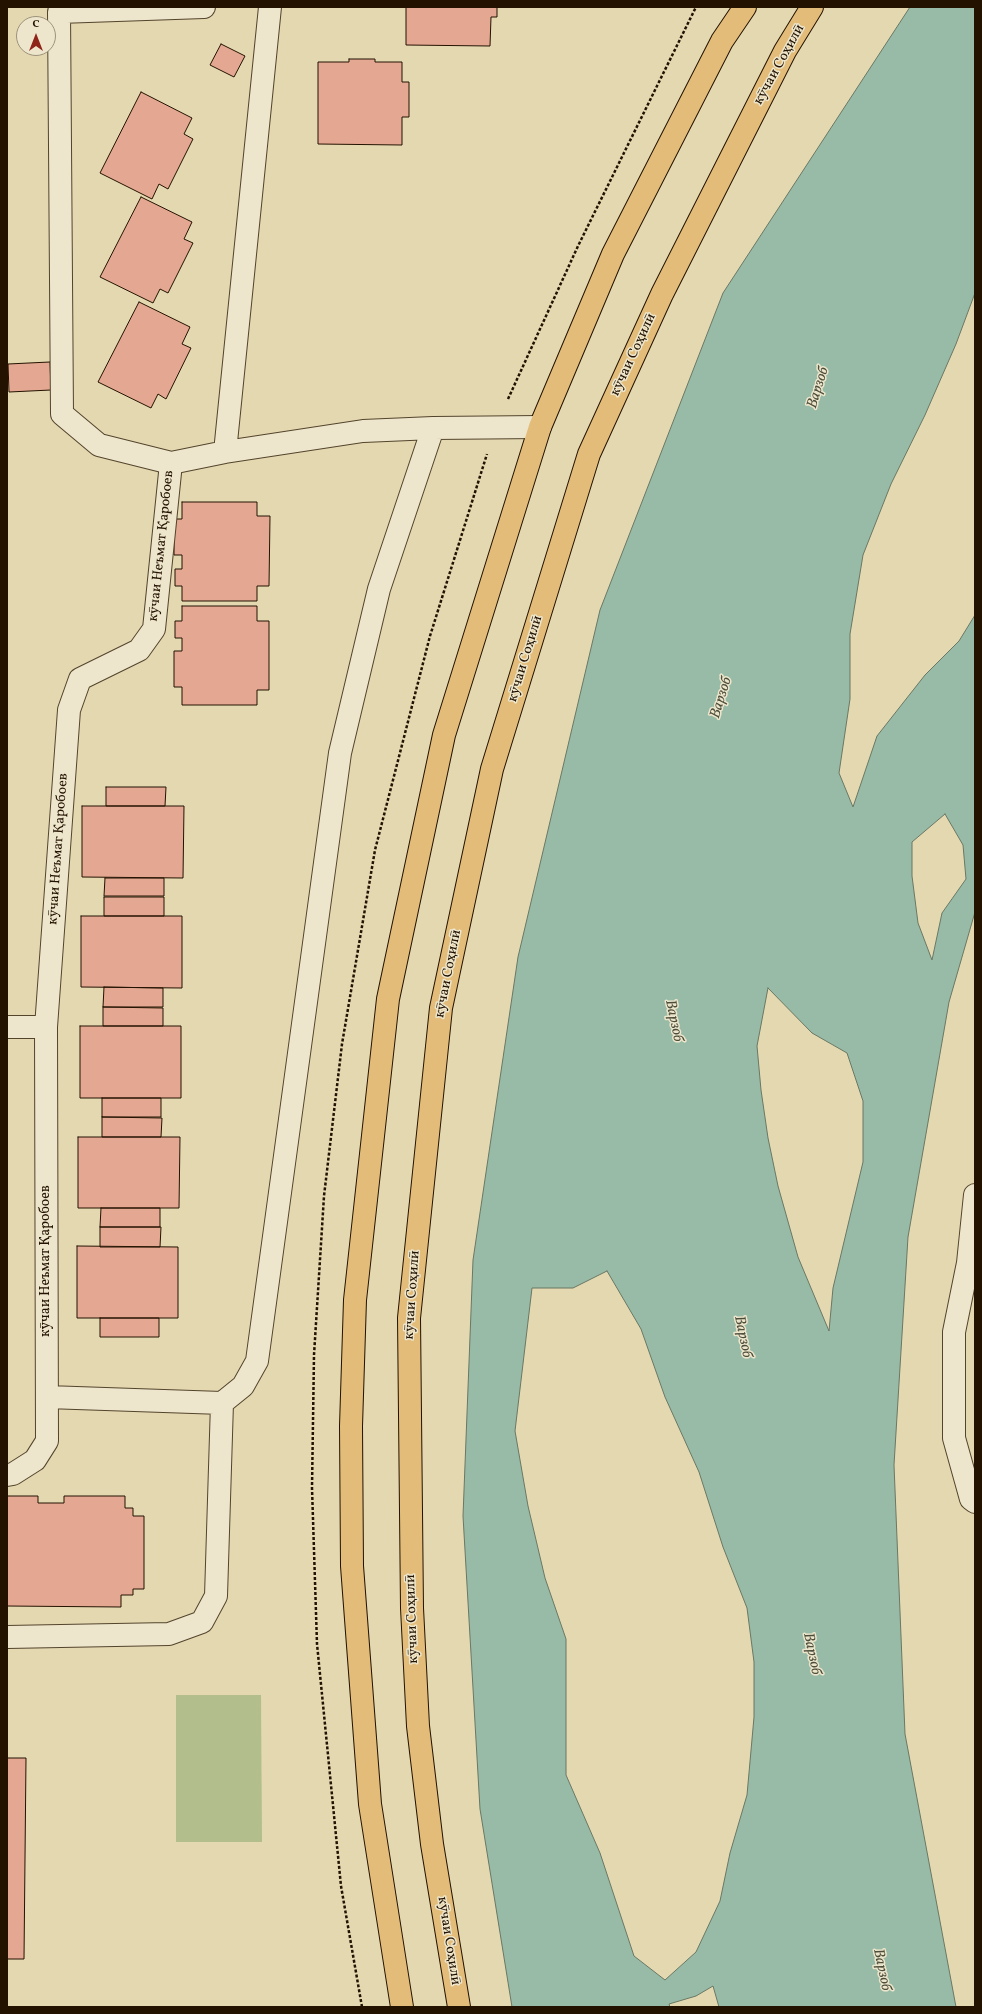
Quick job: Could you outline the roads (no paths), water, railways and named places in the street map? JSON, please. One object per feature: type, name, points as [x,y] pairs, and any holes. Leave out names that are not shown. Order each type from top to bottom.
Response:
[{"type":"main road","points":[[402,2007],[370,1804],[352,1566],[351,1426],[355,1300],[388,998],[444,735],[540,427],[613,254],[722,41],[745,7]]},
{"type":"main road","name":"кӯчаи Соҳилӣ","points":[[459,2007],[432,1844],[418,1726],[412,1608],[409,1318],[441,1008],[492,769],[589,454],[665,288],[785,51],[812,7]]},
{"type":"street","points":[[171,463],[99,445],[62,414],[59,12],[204,7]]},
{"type":"street","points":[[225,452],[270,7]]},
{"type":"street","name":"кӯчаи Неъмат Қаробоев","points":[[7,1475],[13,1474],[35,1460],[46,1441],[46,1028],[69,710],[80,679],[139,650],[154,629],[171,463],[225,452],[363,431],[433,428],[540,427]]},
{"type":"street","points":[[46,1397],[222,1403],[243,1386],[257,1362],[340,753],[379,589],[433,428]]},
{"type":"street","points":[[7,1027],[46,1028]]},
{"type":"street","points":[[975,1195],[968,1264],[954,1332],[954,1438],[971,1498],[975,1502]]},
{"type":"street","points":[[7,1637],[169,1634],[202,1622],[216,1596],[222,1403]]},
{"type":"water","name":"Варзоб","points":[[910,7],[975,7],[975,293],[956,344],[925,415],[891,484],[863,555],[850,634],[850,699],[839,773],[853,807],[877,736],[925,675],[959,641],[975,615],[975,912],[949,1002],[908,1237],[894,1465],[905,1734],[956,2007],[719,2007],[713,1986],[696,1996],[669,2004],[670,2007],[512,2007],[480,1809],[463,1516],[473,1260],[518,957],[600,610],[723,293]],"holes":[[[945,814],[963,845],[966,879],[942,913],[932,960],[918,923],[912,876],[912,842]],[[768,988],[812,1033],[847,1053],[863,1101],[863,1162],[833,1288],[829,1331],[798,1257],[778,1186],[768,1138],[761,1090],[757,1046]],[[607,1271],[641,1329],[665,1397],[699,1472],[723,1547],[747,1608],[754,1662],[754,1717],[747,1795],[730,1853],[720,1901],[696,1952],[665,1980],[634,1956],[600,1853],[566,1775],[566,1639],[545,1578],[528,1506],[515,1431],[532,1288],[573,1288]]]}]
